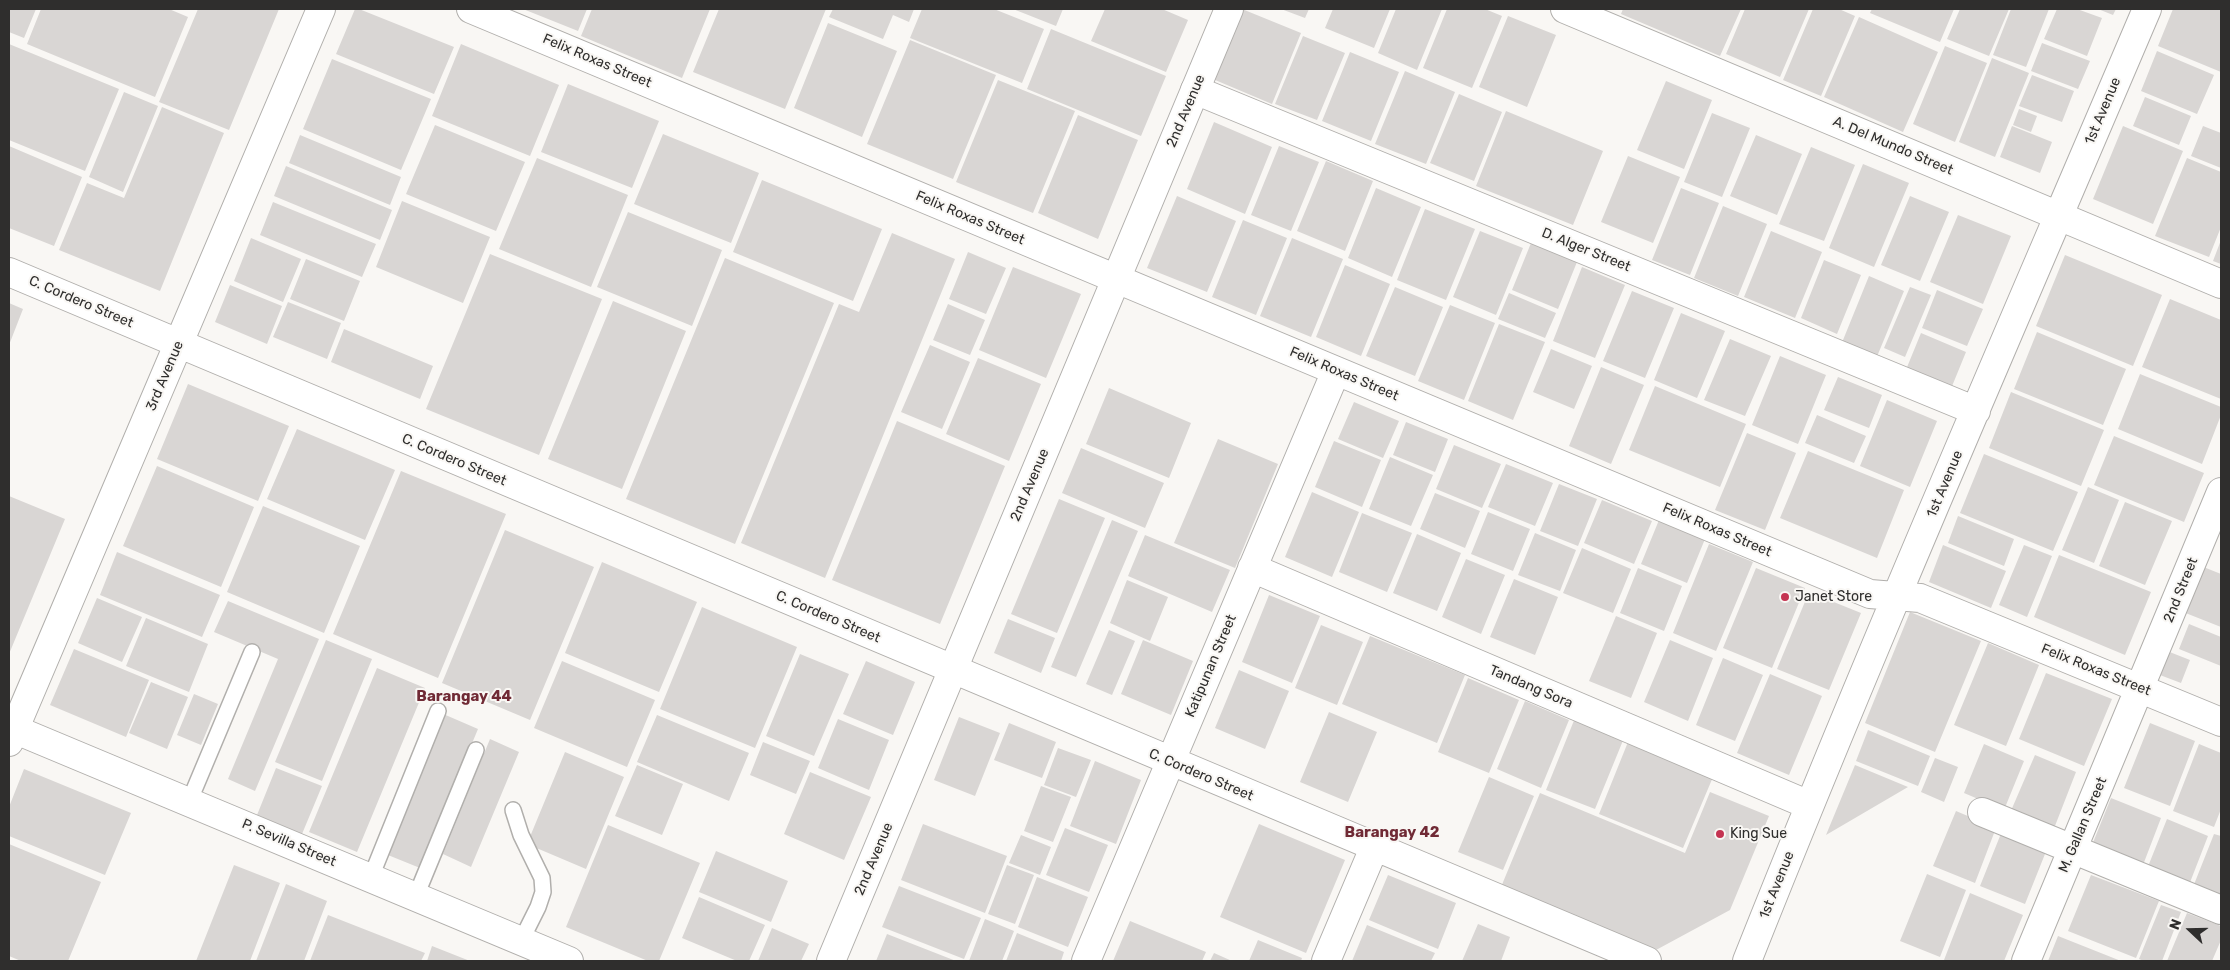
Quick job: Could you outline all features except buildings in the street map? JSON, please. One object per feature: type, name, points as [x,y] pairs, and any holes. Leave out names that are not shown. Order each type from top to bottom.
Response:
[{"type":"street","name":"3rd Avenue","points":[[11,733],[321,9]]},
{"type":"street","name":"Felix Roxas Street","points":[[471,9],[1870,594],[1920,598],[2221,722]]},
{"type":"street","name":"2nd Avenue","points":[[831,961],[1229,9]]},
{"type":"street","name":"A. Del Mundo Street","points":[[1565,9],[2221,284]]},
{"type":"street","name":"1st Avenue","points":[[1747,961],[1809,805],[1896,597],[2147,9]]},
{"type":"street","name":"D. Alger Street","points":[[1195,90],[1976,410]]},
{"type":"street","name":"C. Cordero Street","points":[[9,272],[1374,848],[1647,961]]},
{"type":"street","name":"Katipunan Street","points":[[1086,961],[1336,371]]},
{"type":"street","name":"2nd Street","points":[[2140,688],[2221,492]]},
{"type":"street","name":"Tandang Sora","points":[[1252,568],[1809,805]]},
{"type":"street","name":"M. Gallan Street","points":[[2026,961],[2140,688]]},
{"type":"street","name":"P. Sevilla Street","points":[[11,733],[189,802],[569,961]]},
{"type":"street","points":[[1982,812],[2221,910]]},
{"type":"street","points":[[1326,961],[1374,848]]},
{"type":"lane","points":[[189,802],[252,652]]},
{"type":"lane","points":[[371,877],[438,711]]},
{"type":"lane","points":[[416,896],[476,750]]},
{"type":"lane","points":[[513,810],[520,835],[542,878],[543,892],[521,941]]},
{"type":"place","name":"Janet Store","points":[[1785,597]]},
{"type":"place","name":"King Sue","points":[[1720,834]]},
{"type":"district","name":"Barangay 44","points":[[464,697]]},
{"type":"district","name":"Barangay 42","points":[[1392,833]]}]
